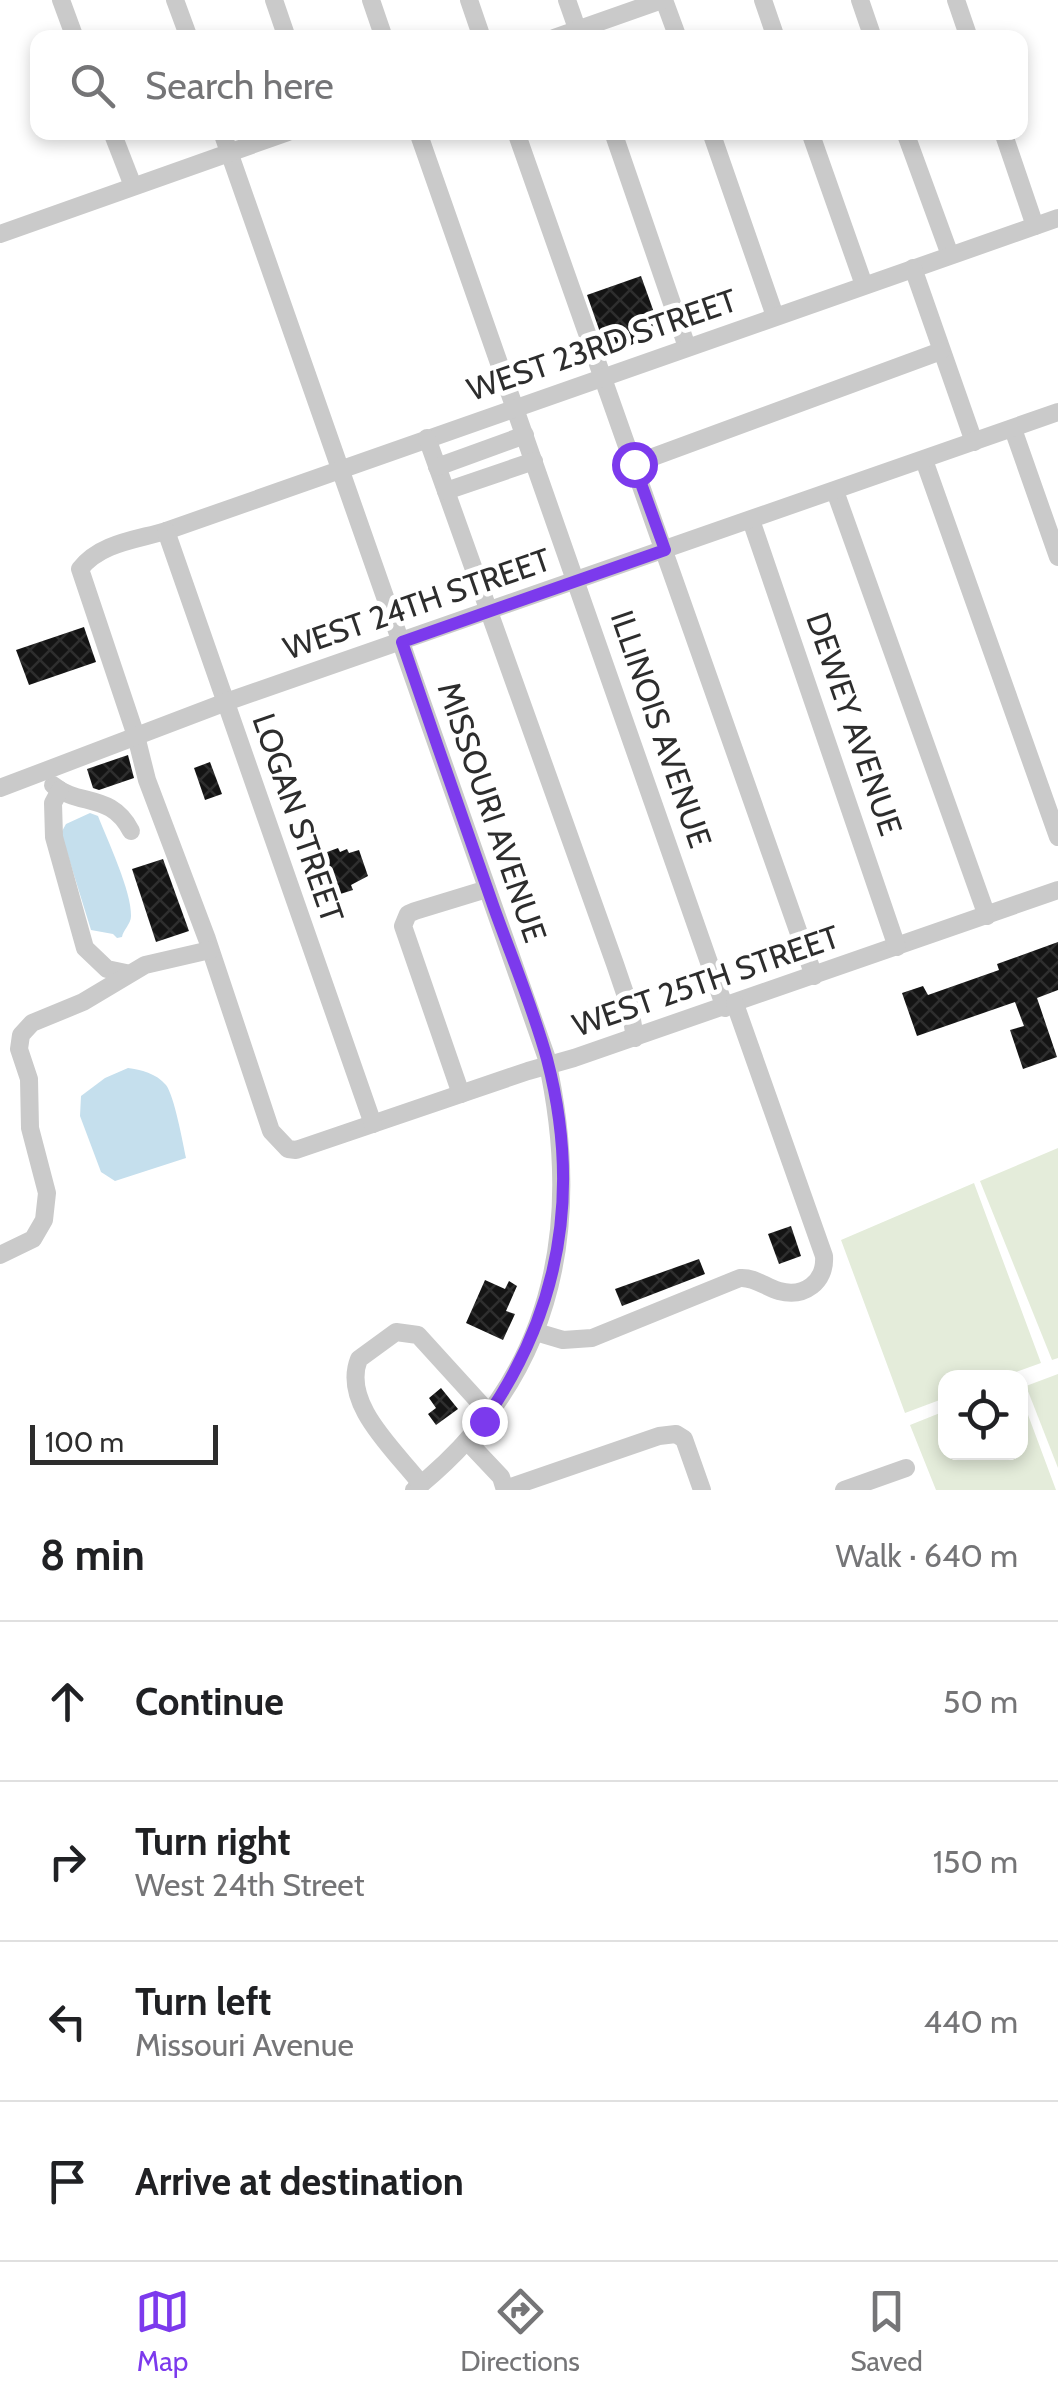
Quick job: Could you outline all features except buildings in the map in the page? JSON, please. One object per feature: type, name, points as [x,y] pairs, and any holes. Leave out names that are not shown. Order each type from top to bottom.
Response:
[{"type":"street","points":[[61,0],[72,30]]},
{"type":"street","points":[[175,0],[185,30]]},
{"type":"street","points":[[274,0],[284,30]]},
{"type":"street","points":[[371,0],[381,30]]},
{"type":"street","points":[[469,0],[479,30]]},
{"type":"street","points":[[567,0],[578,30]]},
{"type":"street","points":[[587,30],[663,0],[675,30]]},
{"type":"street","points":[[763,0],[773,30]]},
{"type":"street","points":[[860,0],[870,30]]},
{"type":"street","points":[[956,0],[966,30]]},
{"type":"street","points":[[115,140],[133,186]]},
{"type":"street","name":"MISSOURI AVENUE","points":[[225,140],[548,1065],[561,1154],[561,1229],[536,1332],[489,1414],[467,1441],[418,1487]]},
{"type":"street","points":[[0,234],[266,140]]},
{"type":"street","name":"ILLINOIS AVENUE","points":[[421,140],[576,581],[824,1256],[825,1267],[816,1285],[794,1293],[780,1292],[750,1277],[740,1278],[685,1293],[592,1338],[563,1340],[536,1332]]},
{"type":"street","points":[[519,140],[814,976]]},
{"type":"street","points":[[616,140],[686,347]]},
{"type":"street","points":[[715,140],[775,316]]},
{"type":"street","points":[[813,140],[864,285]]},
{"type":"street","points":[[909,140],[950,255]]},
{"type":"street","points":[[1006,140],[1035,226]]},
{"type":"street","name":"WEST 23RD STREET","points":[[136,736],[80,569],[107,547],[166,531],[1058,218]]},
{"type":"street","points":[[914,268],[974,442]]},
{"type":"street","points":[[634,464],[942,350]]},
{"type":"street","name":"WEST 24TH STREET","points":[[0,788],[226,702],[1058,412]]},
{"type":"street","points":[[1012,429],[1058,557]]},
{"type":"street","points":[[437,467],[525,435]]},
{"type":"street","points":[[427,438],[630,1008],[634,1038]]},
{"type":"street","points":[[924,460],[1058,837]]},
{"type":"street","points":[[446,492],[534,461]]},
{"type":"street","points":[[836,491],[987,916]]},
{"type":"street","name":"DEWEY AVENUE","points":[[752,520],[897,947]]},
{"type":"street","name":"LOGAN STREET","points":[[166,531],[373,1124]]},
{"type":"street","points":[[136,736],[147,780],[272,1132],[288,1149],[296,1150]]},
{"type":"street","points":[[48,770],[54,786],[100,801],[125,818],[131,830]]},
{"type":"street","points":[[60,790],[53,803],[54,838],[85,948],[107,970],[126,973]]},
{"type":"street","points":[[461,1094],[403,926],[408,914],[488,888]]},
{"type":"street","name":"WEST 25TH STREET","points":[[273,1158],[730,1006],[1058,890]]},
{"type":"street","points":[[0,1255],[33,1239],[47,1206],[46,1184],[30,1128],[28,1079],[19,1050],[21,1035],[32,1023],[82,1002],[126,973],[164,958],[210,950]]},
{"type":"street","points":[[418,1487],[359,1399],[354,1382],[359,1359],[396,1332],[418,1335],[489,1414]]},
{"type":"street","points":[[467,1441],[501,1478],[505,1490],[676,1434],[684,1439],[702,1490]]},
{"type":"street","points":[[844,1490],[906,1468]]},
{"type":"green space","points":[[1058,1148],[1058,1358],[1052,1360],[980,1181]]},
{"type":"green space","points":[[974,1183],[1041,1363],[1022,1370],[938,1370],[938,1401],[905,1413],[841,1240]]},
{"type":"green space","points":[[1058,1374],[1058,1468],[1028,1391],[1028,1385]]},
{"type":"green space","points":[[938,1414],[938,1460],[1028,1460],[1028,1415],[1056,1490],[936,1490],[910,1425]]},
{"type":"water","points":[[90,813],[98,816],[128,893],[131,919],[122,937],[91,930],[61,833],[66,824]]},
{"type":"water","points":[[128,1068],[153,1075],[166,1085],[186,1158],[115,1181],[101,1172],[80,1116],[81,1096],[105,1078]]},
{"type":"route","points":[[484,1421],[524,1356],[548,1294],[561,1229],[561,1154],[546,1056],[402,642],[665,550],[634,464]]}]
